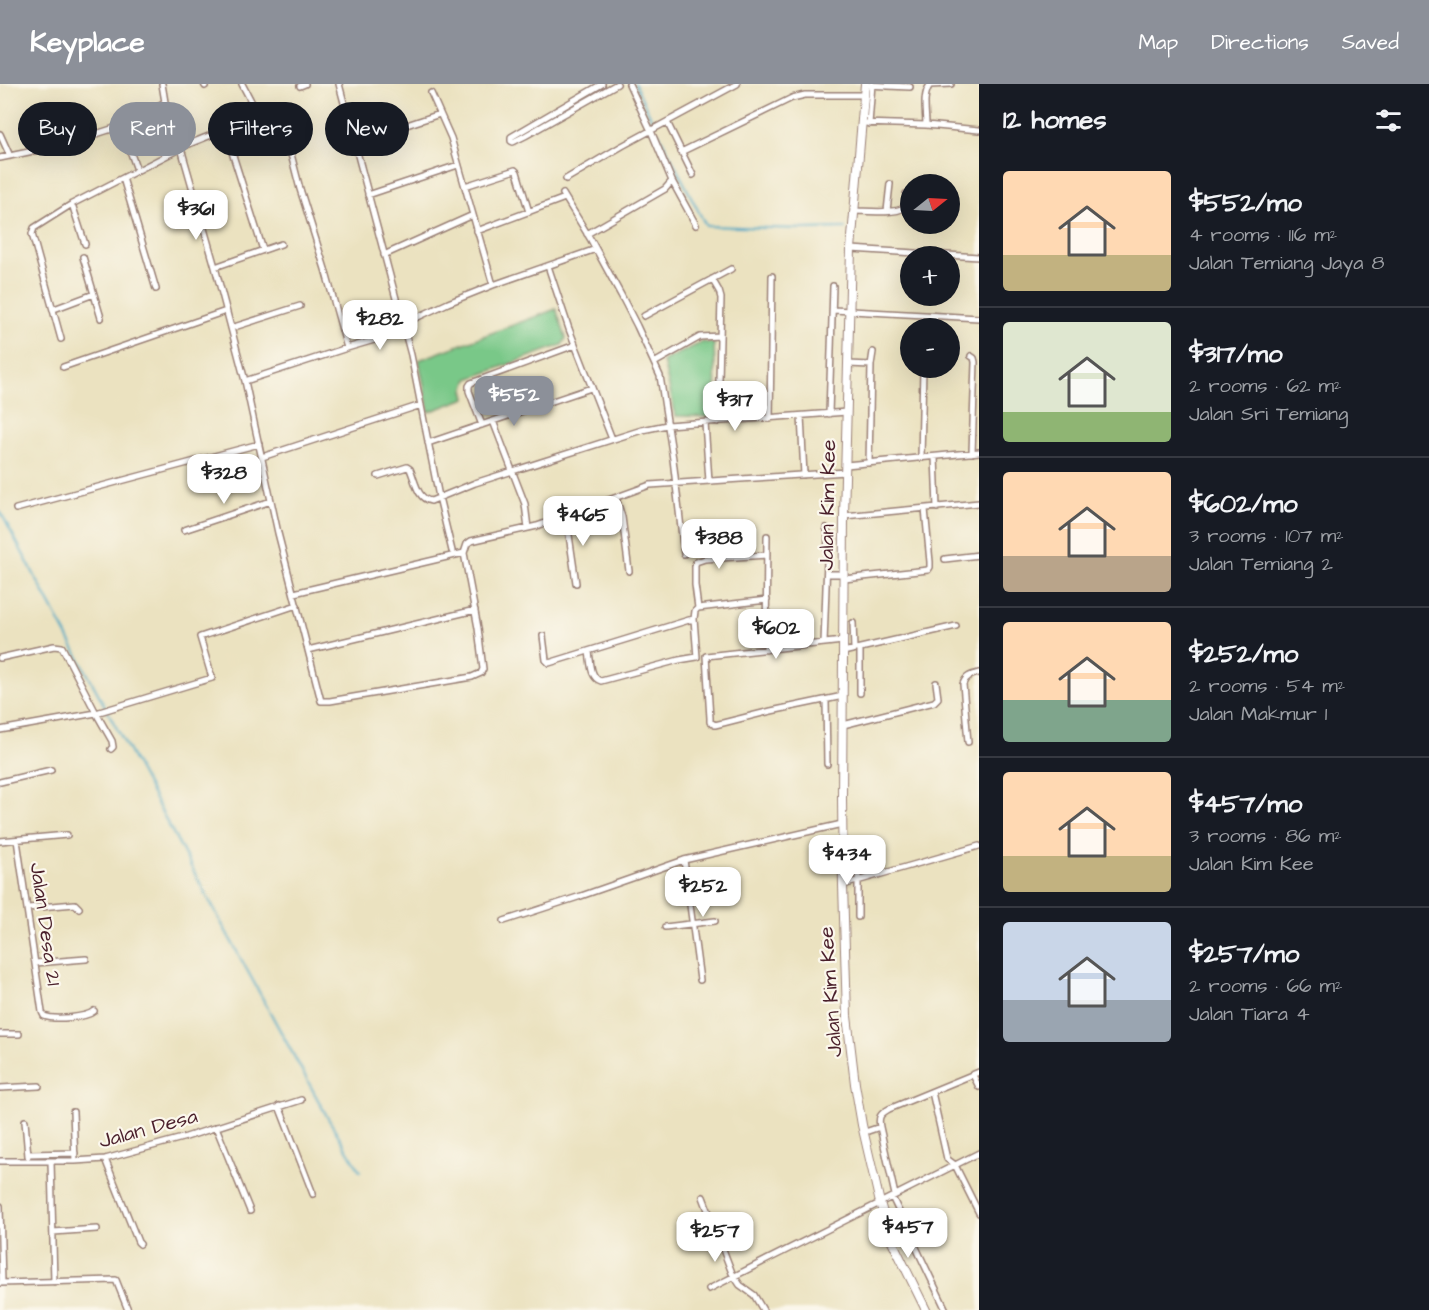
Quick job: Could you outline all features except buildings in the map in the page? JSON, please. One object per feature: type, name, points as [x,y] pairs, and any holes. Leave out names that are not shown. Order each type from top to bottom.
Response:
[{"type":"street","points":[[162,84],[165,102]]},
{"type":"street","points":[[242,84],[252,102]]},
{"type":"street","points":[[339,84],[344,102]]},
{"type":"street","points":[[602,84],[511,137],[511,141],[525,136],[617,84]]},
{"type":"street","points":[[629,84],[656,128],[672,182],[696,225]]},
{"type":"street","points":[[566,179],[737,84]]},
{"type":"street","points":[[926,125],[925,93],[927,87],[951,84]]},
{"type":"street","points":[[910,87],[868,85],[866,124],[926,125],[979,130]]},
{"type":"street","name":"Jalan Kim Kee","points":[[868,85],[864,95],[866,124],[852,249],[844,516],[842,824],[847,1016],[855,1084],[880,1203],[891,1239],[926,1310]]},
{"type":"street","points":[[431,93],[450,138],[493,285]]},
{"type":"street","points":[[681,152],[792,98],[805,95],[864,95]]},
{"type":"street","points":[[409,124],[441,114]]},
{"type":"street","points":[[667,122],[693,175]]},
{"type":"street","points":[[0,158],[62,145],[109,130]]},
{"type":"street","points":[[0,134],[10,156]]},
{"type":"street","points":[[132,156],[137,170]]},
{"type":"street","points":[[61,339],[32,234],[34,228],[72,204],[165,156]]},
{"type":"street","points":[[183,156],[245,381],[271,501],[321,701],[472,677],[481,673],[483,669],[475,610],[464,550],[471,541],[528,528],[650,485],[804,475],[869,463],[976,452],[975,362],[971,356]]},
{"type":"street","points":[[233,156],[263,250]]},
{"type":"street","points":[[291,156],[347,348]]},
{"type":"street","points":[[359,156],[405,331],[452,551]]},
{"type":"street","points":[[369,195],[458,165]]},
{"type":"street","points":[[465,186],[515,170],[529,212]]},
{"type":"street","points":[[123,178],[156,289]]},
{"type":"street","points":[[587,234],[665,189],[672,182]]},
{"type":"street","points":[[886,211],[890,184]]},
{"type":"street","points":[[477,231],[564,196],[596,249],[634,320],[662,386],[684,554]]},
{"type":"street","points":[[72,204],[85,244]]},
{"type":"street","points":[[855,211],[900,209]]},
{"type":"street","points":[[384,255],[473,215]]},
{"type":"street","points":[[215,267],[281,244]]},
{"type":"street","points":[[403,324],[493,285],[596,249]]},
{"type":"street","points":[[852,249],[979,257]]},
{"type":"street","points":[[83,257],[101,318]]},
{"type":"street","points":[[548,266],[575,345],[612,439]]},
{"type":"street","points":[[644,316],[731,269]]},
{"type":"street","points":[[770,418],[772,276]]},
{"type":"street","points":[[712,279],[721,298],[718,422]]},
{"type":"street","points":[[829,414],[833,286]]},
{"type":"street","points":[[54,309],[94,294]]},
{"type":"street","points":[[231,328],[300,306]]},
{"type":"street","points":[[833,310],[979,318]]},
{"type":"street","points":[[63,367],[226,311]]},
{"type":"street","points":[[245,381],[405,331]]},
{"type":"street","points":[[654,363],[694,340],[706,336],[720,336]]},
{"type":"street","points":[[482,425],[469,391],[471,383],[575,345]]},
{"type":"street","points":[[869,463],[873,352]]},
{"type":"street","points":[[848,364],[871,364]]},
{"type":"street","points":[[921,458],[923,378]]},
{"type":"street","points":[[429,443],[591,388]]},
{"type":"street","points":[[262,457],[421,405]]},
{"type":"street","points":[[378,476],[407,467],[410,469],[421,497],[428,501],[642,430],[667,425],[847,412]]},
{"type":"street","points":[[801,416],[804,475]]},
{"type":"street","points":[[494,421],[525,504],[528,528]]},
{"type":"street","points":[[705,423],[709,481]]},
{"type":"street","points":[[16,509],[259,444]]},
{"type":"street","points":[[935,457],[937,508]]},
{"type":"street","points":[[616,498],[622,517],[629,571]]},
{"type":"street","points":[[183,530],[271,501]]},
{"type":"street","points":[[844,516],[979,503]]},
{"type":"street","points":[[827,574],[844,577],[928,570],[930,562],[925,509]]},
{"type":"street","points":[[564,516],[576,583]]},
{"type":"street","points":[[824,643],[828,533],[826,528]]},
{"type":"street","points":[[766,650],[767,536]]},
{"type":"street","points":[[294,592],[464,550]]},
{"type":"street","points":[[589,652],[594,676],[601,681],[697,657],[694,619],[698,608],[695,585],[696,562],[705,559],[767,555]]},
{"type":"street","points":[[945,559],[979,555]]},
{"type":"street","points":[[698,608],[767,600]]},
{"type":"street","points":[[0,730],[96,713],[212,678],[200,637],[297,605]]},
{"type":"street","points":[[308,650],[475,610]]},
{"type":"street","points":[[543,636],[546,660],[549,663],[694,619]]},
{"type":"street","points":[[853,623],[860,693]]},
{"type":"street","points":[[843,652],[956,626]]},
{"type":"street","points":[[843,641],[706,656],[712,724],[717,725],[843,696]]},
{"type":"street","points":[[0,658],[54,646],[59,646],[64,650],[112,741],[113,747],[111,748]]},
{"type":"street","points":[[968,742],[963,684],[965,679],[979,673]]},
{"type":"street","points":[[843,725],[934,702],[938,697],[936,683]]},
{"type":"street","points":[[826,700],[827,764]]},
{"type":"street","points":[[0,782],[51,770]]},
{"type":"street","points":[[504,921],[684,860],[842,824]]},
{"type":"street","points":[[0,841],[67,835]]},
{"type":"street","name":"Jalan Desa 21","points":[[17,840],[42,1012],[44,1016],[51,1018],[88,1015],[94,1011]]},
{"type":"street","points":[[843,885],[979,846]]},
{"type":"street","points":[[858,854],[858,917]]},
{"type":"street","points":[[684,860],[700,980]]},
{"type":"street","points":[[27,908],[75,904],[79,908]]},
{"type":"street","points":[[665,927],[715,921]]},
{"type":"street","points":[[35,963],[86,959]]},
{"type":"street","points":[[0,1034],[19,1034]]},
{"type":"street","points":[[946,1310],[894,1196],[877,1128],[878,1119],[889,1108],[976,1074],[979,1087]]},
{"type":"street","points":[[0,1088],[39,1086]]},
{"type":"street","points":[[932,1092],[947,1160],[955,1165],[979,1214]]},
{"type":"street","name":"Jalan Desa","points":[[0,1161],[105,1159],[145,1149],[301,1100]]},
{"type":"street","points":[[279,1106],[313,1194]]},
{"type":"street","points":[[73,1112],[75,1161]]},
{"type":"street","points":[[25,1121],[29,1161]]},
{"type":"street","points":[[216,1127],[250,1211]]},
{"type":"street","points":[[865,1132],[877,1128]]},
{"type":"street","name":"Jalan Desa","points":[[28,1154],[75,1153]]},
{"type":"street","points":[[709,1289],[979,1153]]},
{"type":"street","points":[[105,1159],[138,1242],[141,1244]]},
{"type":"street","points":[[51,1161],[54,1282]]},
{"type":"street","points":[[703,1197],[734,1277],[740,1285],[754,1295],[763,1310]]},
{"type":"street","points":[[0,1206],[1,1283],[116,1280],[128,1310]]},
{"type":"street","points":[[52,1232],[97,1229]]},
{"type":"green space","points":[[556,309],[566,338],[562,345],[468,379],[464,390],[466,398],[429,412],[419,360]]},
{"type":"green space","points":[[703,342],[714,344],[717,417],[676,416],[663,361]]},
{"type":"waterway","points":[[635,84],[654,124]]},
{"type":"waterway","points":[[658,132],[706,226],[845,228]]},
{"type":"waterway","points":[[0,511],[223,926],[329,1120],[360,1171]]}]
